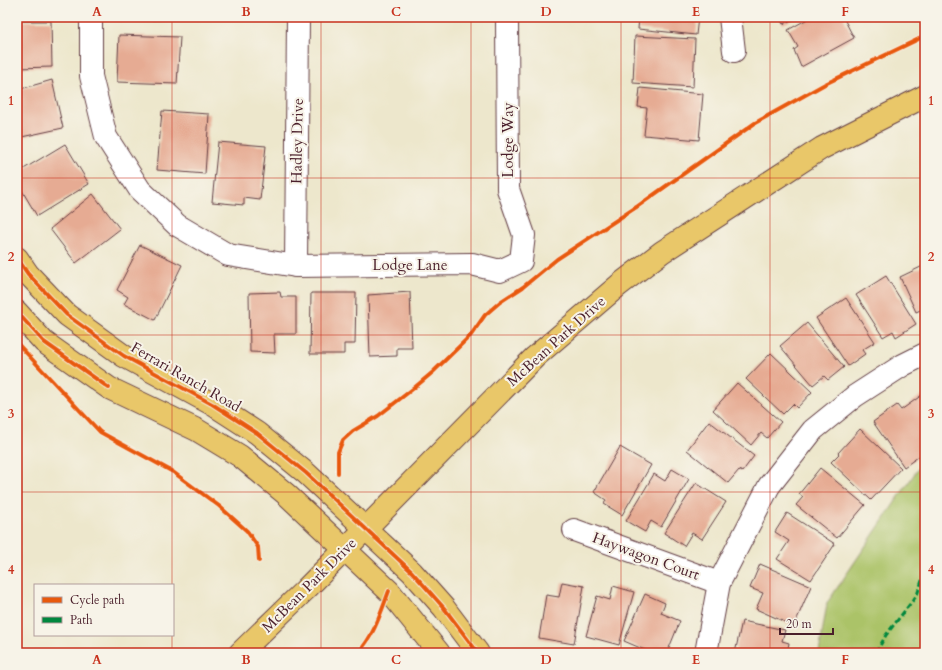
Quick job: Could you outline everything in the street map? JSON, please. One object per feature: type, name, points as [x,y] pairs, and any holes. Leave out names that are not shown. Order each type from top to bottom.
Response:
[{"type":"main road","name":"McBean Park Drive","points":[[240,653],[345,550],[535,357],[619,285],[662,252],[822,148],[925,96]]},
{"type":"main road","name":"Ferrari Ranch Road","points":[[17,258],[28,274],[66,314],[124,356],[212,404],[257,433],[306,473],[404,564],[444,608],[478,653]]},
{"type":"main road","points":[[17,312],[44,342],[108,388],[197,430],[240,456],[286,494],[369,571],[389,591],[439,653]]},
{"type":"street","name":"Lodge Lane","points":[[91,17],[91,76],[106,137],[140,190],[177,225],[228,254],[296,266],[472,264],[500,271],[521,261]]},
{"type":"street","name":"Hadley Drive","points":[[296,266],[298,17]]},
{"type":"street","name":"Lodge Way","points":[[507,17],[508,189],[524,235],[521,261]]},
{"type":"street","points":[[730,17],[734,51]]},
{"type":"street","points":[[706,653],[719,583],[769,486],[813,430],[855,396],[903,365],[925,354]]},
{"type":"street","name":"Haywagon Court","points":[[574,530],[719,583]]},
{"type":"green space","points":[[925,465],[925,653],[819,653],[827,603],[919,467]]},
{"type":"building","points":[[120,17],[178,17],[178,19],[120,21]]},
{"type":"building","points":[[639,17],[698,17],[696,35],[638,29]]},
{"type":"building","points":[[779,17],[798,17],[783,24]]},
{"type":"building","points":[[811,17],[843,17],[854,38],[801,67],[794,50],[798,47],[788,30]]},
{"type":"building","points":[[17,21],[51,21],[52,67],[17,68]]},
{"type":"building","points":[[119,35],[180,37],[177,84],[117,82]]},
{"type":"building","points":[[635,36],[695,39],[693,87],[633,83]]},
{"type":"building","points":[[52,80],[63,128],[17,138],[17,90]]},
{"type":"building","points":[[640,88],[703,94],[699,140],[644,135],[647,108],[638,107]]},
{"type":"building","points":[[162,111],[209,114],[205,174],[157,170]]},
{"type":"building","points":[[218,142],[266,146],[260,200],[244,198],[244,205],[212,202]]},
{"type":"building","points":[[65,144],[89,184],[37,216],[17,182],[17,173]]},
{"type":"building","points":[[93,194],[120,229],[76,263],[50,229]]},
{"type":"building","points":[[140,245],[182,265],[155,320],[124,304],[128,297],[117,290]]},
{"type":"building","points":[[925,265],[925,308],[916,312],[900,277]]},
{"type":"building","points":[[886,276],[916,324],[896,337],[893,331],[883,337],[856,295]]},
{"type":"building","points":[[280,292],[281,297],[296,297],[296,334],[274,334],[275,353],[250,352],[249,293]]},
{"type":"building","points":[[410,292],[412,348],[397,348],[397,356],[370,357],[368,295]]},
{"type":"building","points":[[311,293],[356,293],[355,344],[344,344],[344,354],[310,354]]},
{"type":"building","points":[[846,298],[875,342],[862,350],[865,354],[848,366],[816,318]]},
{"type":"building","points":[[807,323],[844,367],[828,380],[824,376],[813,385],[780,346]]},
{"type":"building","points":[[771,353],[812,392],[797,408],[793,404],[783,414],[746,379]]},
{"type":"building","points":[[737,383],[781,422],[767,438],[761,433],[751,445],[713,410]]},
{"type":"building","points":[[922,395],[925,399],[925,443],[923,445],[925,452],[904,467],[873,422],[897,405],[901,410]]},
{"type":"building","points":[[709,421],[754,456],[742,472],[739,470],[728,483],[687,450]]},
{"type":"building","points":[[860,429],[901,468],[871,500],[831,462]]},
{"type":"building","points":[[620,447],[651,465],[622,515],[604,504],[606,500],[594,492]]},
{"type":"building","points":[[820,468],[865,505],[837,538],[796,505],[803,497],[799,494]]},
{"type":"building","points":[[672,469],[689,479],[661,527],[651,521],[645,532],[626,521],[654,474],[665,481]]},
{"type":"building","points":[[696,483],[726,502],[702,539],[692,533],[684,546],[664,533]]},
{"type":"building","points":[[787,513],[835,544],[811,580],[777,559],[789,541],[775,532]]},
{"type":"building","points":[[760,564],[811,586],[794,626],[756,609],[763,593],[750,588]]},
{"type":"building","points":[[562,582],[584,586],[574,644],[539,638],[546,595],[559,597]]},
{"type":"building","points":[[613,586],[634,592],[619,645],[586,636],[597,596],[610,600]]},
{"type":"building","points":[[645,594],[665,603],[661,613],[680,621],[667,653],[652,653],[624,641]]},
{"type":"building","points":[[742,621],[785,630],[782,641],[789,643],[787,653],[735,653]]},
{"type":"marked path","points":[[876,653],[886,635],[917,595],[925,572]]},
{"type":"cycle path","points":[[338,473],[338,452],[343,440],[353,431],[378,416],[433,372],[471,335],[485,315],[500,302],[523,287],[557,259],[638,206],[755,123],[825,84],[925,36]]},
{"type":"cycle path","points":[[17,258],[28,274],[67,315],[124,356],[212,404],[257,433],[306,473],[412,572],[444,608],[478,653]]},
{"type":"cycle path","points":[[17,312],[44,342],[109,388]]},
{"type":"cycle path","points":[[17,343],[100,432],[173,472],[219,506],[247,531],[258,547],[259,561]]},
{"type":"cycle path","points":[[358,653],[373,631],[389,591]]}]
